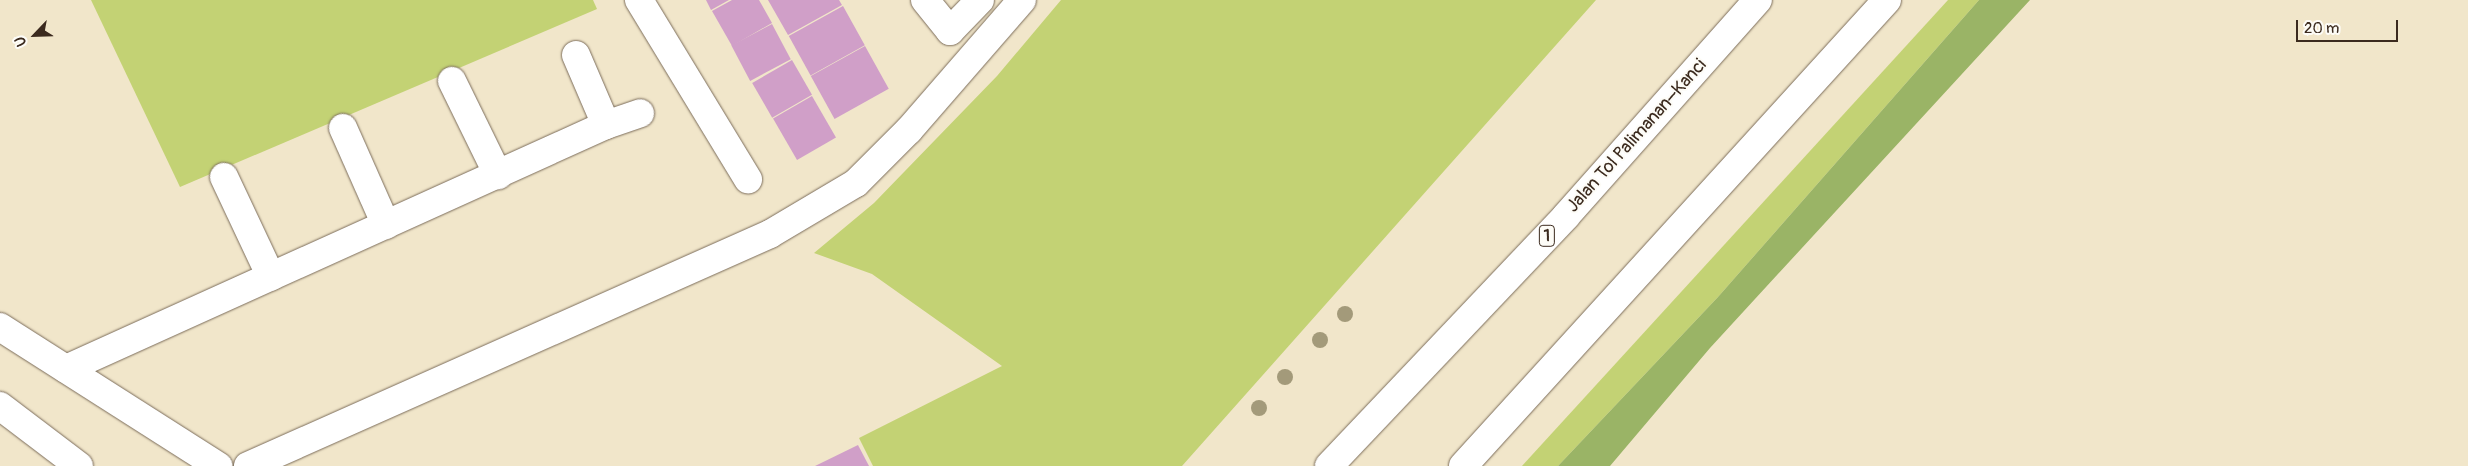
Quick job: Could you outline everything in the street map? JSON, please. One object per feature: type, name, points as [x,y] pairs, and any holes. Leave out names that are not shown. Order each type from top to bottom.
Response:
[{"type":"main road","points":[[639,0],[748,179]]},
{"type":"main road","points":[[925,0],[950,31],[980,0]]},
{"type":"main road","points":[[248,466],[770,234],[856,183],[908,130],[1022,0]]},
{"type":"main road","name":"Jalan Tol Palimanan–Kanci","points":[[1329,466],[1566,216],[1758,0]]},
{"type":"main road","points":[[1463,466],[1887,0]]},
{"type":"main road","points":[[576,55],[606,125]]},
{"type":"main road","points":[[452,81],[498,175]]},
{"type":"main road","points":[[66,370],[606,125],[640,113]]},
{"type":"main road","points":[[342,128],[386,225]]},
{"type":"main road","points":[[224,177],[271,277]]},
{"type":"main road","points":[[0,327],[218,466]]},
{"type":"main road","points":[[0,406],[78,466]]},
{"type":"green space","points":[[91,0],[593,0],[597,9],[180,187]]},
{"type":"green space","points":[[1061,0],[1596,0],[1182,466],[873,466],[859,438],[1002,366],[872,274],[814,253],[874,203],[997,76]]},
{"type":"green space","points":[[1948,0],[1979,0],[1718,297],[1558,466],[1522,466]]},
{"type":"green space","points":[[1979,0],[2030,0],[1710,348],[1610,466],[1558,466],[1718,297]]},
{"type":"building","points":[[706,0],[729,0],[711,10]]},
{"type":"building","points":[[732,0],[759,0],[772,23],[732,46],[712,11]]},
{"type":"building","points":[[768,0],[839,0],[842,5],[788,35]]},
{"type":"building","points":[[843,6],[865,45],[811,75],[789,36]]},
{"type":"building","points":[[772,24],[791,59],[750,81],[731,46]]},
{"type":"building","points":[[865,46],[889,89],[835,119],[811,76]]},
{"type":"building","points":[[792,60],[812,95],[772,118],[752,83]]},
{"type":"building","points":[[812,96],[836,138],[797,160],[773,118]]},
{"type":"building","points":[[858,445],[869,466],[815,466]]}]
